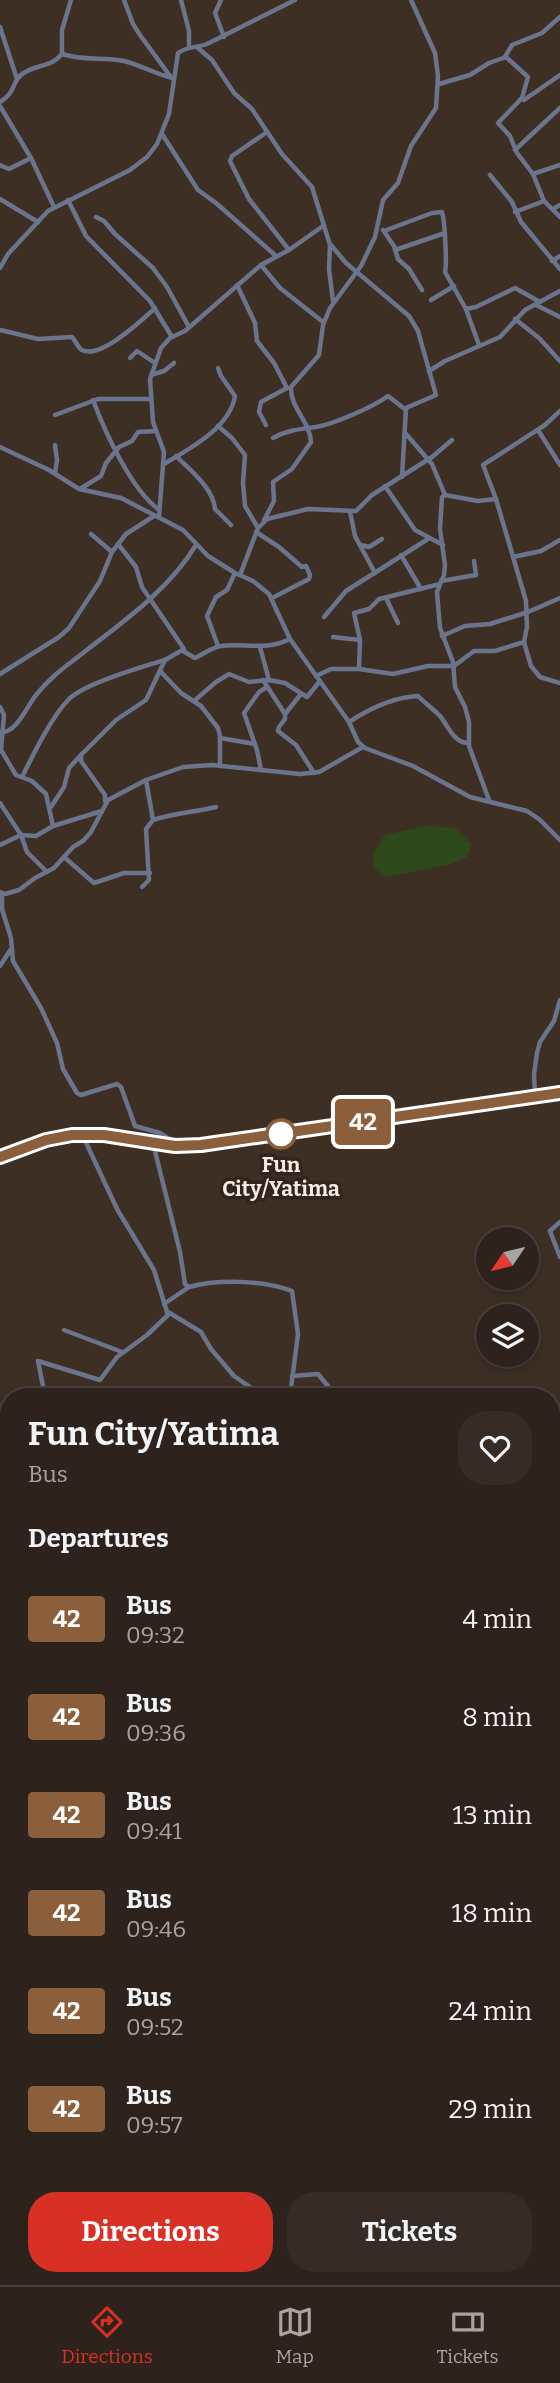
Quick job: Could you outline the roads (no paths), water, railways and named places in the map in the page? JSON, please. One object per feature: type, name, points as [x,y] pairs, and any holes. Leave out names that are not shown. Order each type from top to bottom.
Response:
[{"type":"main road","points":[[0,1157],[46,1140],[82,1134],[180,1145],[231,1142],[560,1093]]},
{"type":"street","points":[[54,206],[31,158],[0,104],[12,93],[17,80],[24,73],[54,62],[62,54],[62,30],[71,0]]},
{"type":"street","points":[[124,0],[140,35],[173,79]]},
{"type":"street","points":[[181,0],[189,31],[189,47]]},
{"type":"street","points":[[221,0],[215,13],[224,37]]},
{"type":"street","points":[[0,268],[8,254],[54,206],[90,191],[140,164],[155,147],[169,114],[178,53],[224,37],[295,0]]},
{"type":"street","points":[[266,425],[259,412],[261,402],[289,387],[312,366],[320,353],[324,323],[333,302],[357,272],[375,237],[384,198],[398,183],[411,146],[436,108],[437,62],[432,43],[411,0]]},
{"type":"street","points":[[438,85],[470,75],[505,57],[512,45],[542,33],[560,17]]},
{"type":"street","points":[[0,27],[17,80]]},
{"type":"street","points":[[197,47],[212,60],[234,93],[252,109],[282,154],[312,187],[330,245],[340,258],[409,316],[418,329],[436,396],[409,405],[406,410],[402,477]]},
{"type":"street","points":[[62,54],[81,59],[128,62],[173,79]]},
{"type":"street","points":[[505,57],[528,78],[522,98],[498,121],[533,174],[544,201],[560,217]]},
{"type":"street","points":[[522,98],[529,98],[560,75]]},
{"type":"street","points":[[515,150],[560,108]]},
{"type":"street","points":[[268,132],[232,156],[230,161],[251,201],[289,250]]},
{"type":"street","points":[[161,133],[198,190],[276,256]]},
{"type":"street","points":[[0,164],[9,169],[31,158]]},
{"type":"street","points":[[533,174],[560,165]]},
{"type":"street","points":[[490,175],[512,202],[521,222],[560,269]]},
{"type":"street","points":[[0,199],[38,222]]},
{"type":"street","points":[[68,200],[89,240],[155,308],[172,337]]},
{"type":"street","points":[[515,212],[544,201]]},
{"type":"street","points":[[553,209],[560,205]]},
{"type":"street","points":[[384,231],[439,212],[443,213],[447,264],[445,272],[466,309],[479,345]]},
{"type":"street","points":[[96,217],[104,221],[153,268],[189,327]]},
{"type":"street","points":[[379,224],[398,259],[409,269],[422,290]]},
{"type":"street","points":[[0,674],[69,628],[100,581],[111,552],[130,531],[156,517],[164,464],[163,448],[156,431],[150,399],[151,375],[161,348],[172,337],[180,335],[261,265],[289,250],[323,226]]},
{"type":"street","points":[[395,250],[444,233]]},
{"type":"street","points":[[330,245],[329,269],[333,302]]},
{"type":"street","points":[[552,261],[560,256]]},
{"type":"street","points":[[261,265],[280,288],[324,323]]},
{"type":"street","points":[[218,646],[207,617],[216,597],[229,587],[238,574],[257,530],[274,502],[273,482],[292,469],[309,447],[311,440],[309,426],[297,408],[289,387],[257,341],[255,323],[237,285]]},
{"type":"street","points":[[430,300],[454,286]]},
{"type":"street","points":[[466,309],[476,307],[515,288],[560,317]]},
{"type":"street","points":[[429,371],[501,336],[525,310],[560,291]]},
{"type":"street","points":[[0,330],[38,339],[70,337],[82,351],[87,351],[111,345],[155,308]]},
{"type":"street","points":[[515,319],[539,338],[560,361]]},
{"type":"street","points":[[130,358],[137,351],[155,363]]},
{"type":"street","points":[[151,375],[164,371],[174,363]]},
{"type":"street","points":[[164,464],[218,426],[228,414],[235,398],[218,368]]},
{"type":"street","points":[[273,438],[344,418],[372,407],[388,396],[406,410]]},
{"type":"street","points":[[55,415],[93,400],[150,399]]},
{"type":"street","points":[[93,400],[103,427],[141,493],[159,509]]},
{"type":"street","points":[[560,411],[538,430],[483,465],[496,499],[528,612],[524,642],[535,673],[560,682]]},
{"type":"street","points":[[218,426],[245,454],[245,506],[257,530],[302,567],[306,566],[310,575],[309,579],[272,598]]},
{"type":"street","points":[[538,430],[560,465]]},
{"type":"street","points":[[79,489],[101,476],[116,450],[132,441],[138,432],[156,431]]},
{"type":"street","points":[[406,434],[429,459],[445,495]]},
{"type":"street","points":[[264,520],[307,509],[356,511],[385,486],[429,459],[452,440]]},
{"type":"street","points":[[55,445],[55,473]]},
{"type":"street","points":[[0,447],[55,473],[79,489],[121,498],[183,530],[214,561],[265,589],[272,598],[290,639],[349,722],[363,747],[408,763],[470,797],[527,811],[560,840]]},
{"type":"street","points":[[176,456],[214,499],[215,509],[232,525]]},
{"type":"street","points":[[385,486],[412,527],[428,539],[443,545]]},
{"type":"street","points":[[445,495],[478,501],[496,499]]},
{"type":"street","points":[[445,495],[440,510],[445,565],[437,601],[442,636],[451,654],[455,687],[468,719],[468,743],[489,801]]},
{"type":"street","points":[[350,512],[354,532],[375,573]]},
{"type":"street","points":[[91,534],[111,552]]},
{"type":"street","points":[[360,545],[369,547],[382,539]]},
{"type":"street","points":[[324,617],[341,595],[428,539]]},
{"type":"street","points":[[513,557],[541,551],[560,540]]},
{"type":"street","points":[[118,544],[136,566],[139,580],[180,641],[183,651],[195,658],[218,646],[260,647],[280,644],[290,639]]},
{"type":"street","points":[[1,732],[13,729],[29,704],[55,673],[151,600],[196,545]]},
{"type":"street","points":[[401,555],[421,589]]},
{"type":"street","points":[[359,669],[360,640],[354,613],[368,609],[377,600],[476,575],[474,561]]},
{"type":"street","points":[[386,598],[398,623]]},
{"type":"street","points":[[442,636],[462,627],[490,624],[528,612],[560,598]]},
{"type":"street","points":[[333,637],[360,640]]},
{"type":"street","points":[[316,676],[334,669],[359,669],[393,674],[428,666],[454,666],[474,651],[495,651],[524,642]]},
{"type":"street","points":[[260,647],[267,687],[285,714]]},
{"type":"street","points":[[22,778],[35,748],[71,697],[183,651]]},
{"type":"street","points":[[50,808],[64,787],[69,768],[110,726],[146,700],[165,660]]},
{"type":"street","points":[[160,671],[181,693],[204,710],[216,725],[220,738],[220,765]]},
{"type":"street","points":[[194,701],[229,674],[249,682],[266,680],[285,683],[308,697],[320,681]]},
{"type":"street","points":[[261,770],[244,713],[256,695],[267,687]]},
{"type":"street","points":[[301,694],[285,714],[278,731],[298,748],[314,773]]},
{"type":"street","points":[[349,722],[373,708],[418,696],[438,714],[457,740],[468,743]]},
{"type":"street","points":[[0,708],[4,714],[1,750],[15,774],[40,787],[46,794],[53,826]]},
{"type":"street","points":[[220,738],[255,744]]},
{"type":"street","points":[[180,1145],[160,1133],[135,1126],[119,1085],[78,1094],[63,1069],[57,1043],[45,1016],[13,961],[1,893],[19,890],[54,868],[91,832],[108,796],[146,780],[183,767],[220,765],[314,773],[363,747]]},
{"type":"street","points":[[81,755],[83,764],[108,796]]},
{"type":"street","points":[[146,780],[153,820]]},
{"type":"street","points":[[0,803],[21,835],[27,852],[47,872]]},
{"type":"street","points":[[142,887],[149,881],[146,827],[153,820],[184,811],[216,807]]},
{"type":"street","points":[[0,845],[21,835],[35,837],[53,826],[102,811]]},
{"type":"street","points":[[64,857],[93,883],[124,873],[149,873]]},
{"type":"street","points":[[0,966],[12,948]]},
{"type":"street","points":[[535,1096],[537,1053],[540,1042],[554,1021],[560,1000]]},
{"type":"street","points":[[43,1388],[38,1361],[97,1381],[102,1379],[117,1357],[166,1319],[167,1311],[154,1270],[117,1209],[82,1134]]},
{"type":"street","points":[[153,1143],[180,1252],[183,1279],[189,1287]]},
{"type":"street","points":[[560,1222],[550,1230],[560,1257]]},
{"type":"street","points":[[164,1304],[189,1287],[208,1282],[234,1281],[292,1291],[298,1334],[291,1388]]},
{"type":"street","points":[[167,1311],[201,1332],[211,1349],[230,1371],[252,1388]]},
{"type":"street","points":[[64,1330],[123,1352]]},
{"type":"street","points":[[292,1376],[318,1374],[329,1388]]},
{"type":"place","name":"Fun City/Yatima","points":[[281,1134]]}]
